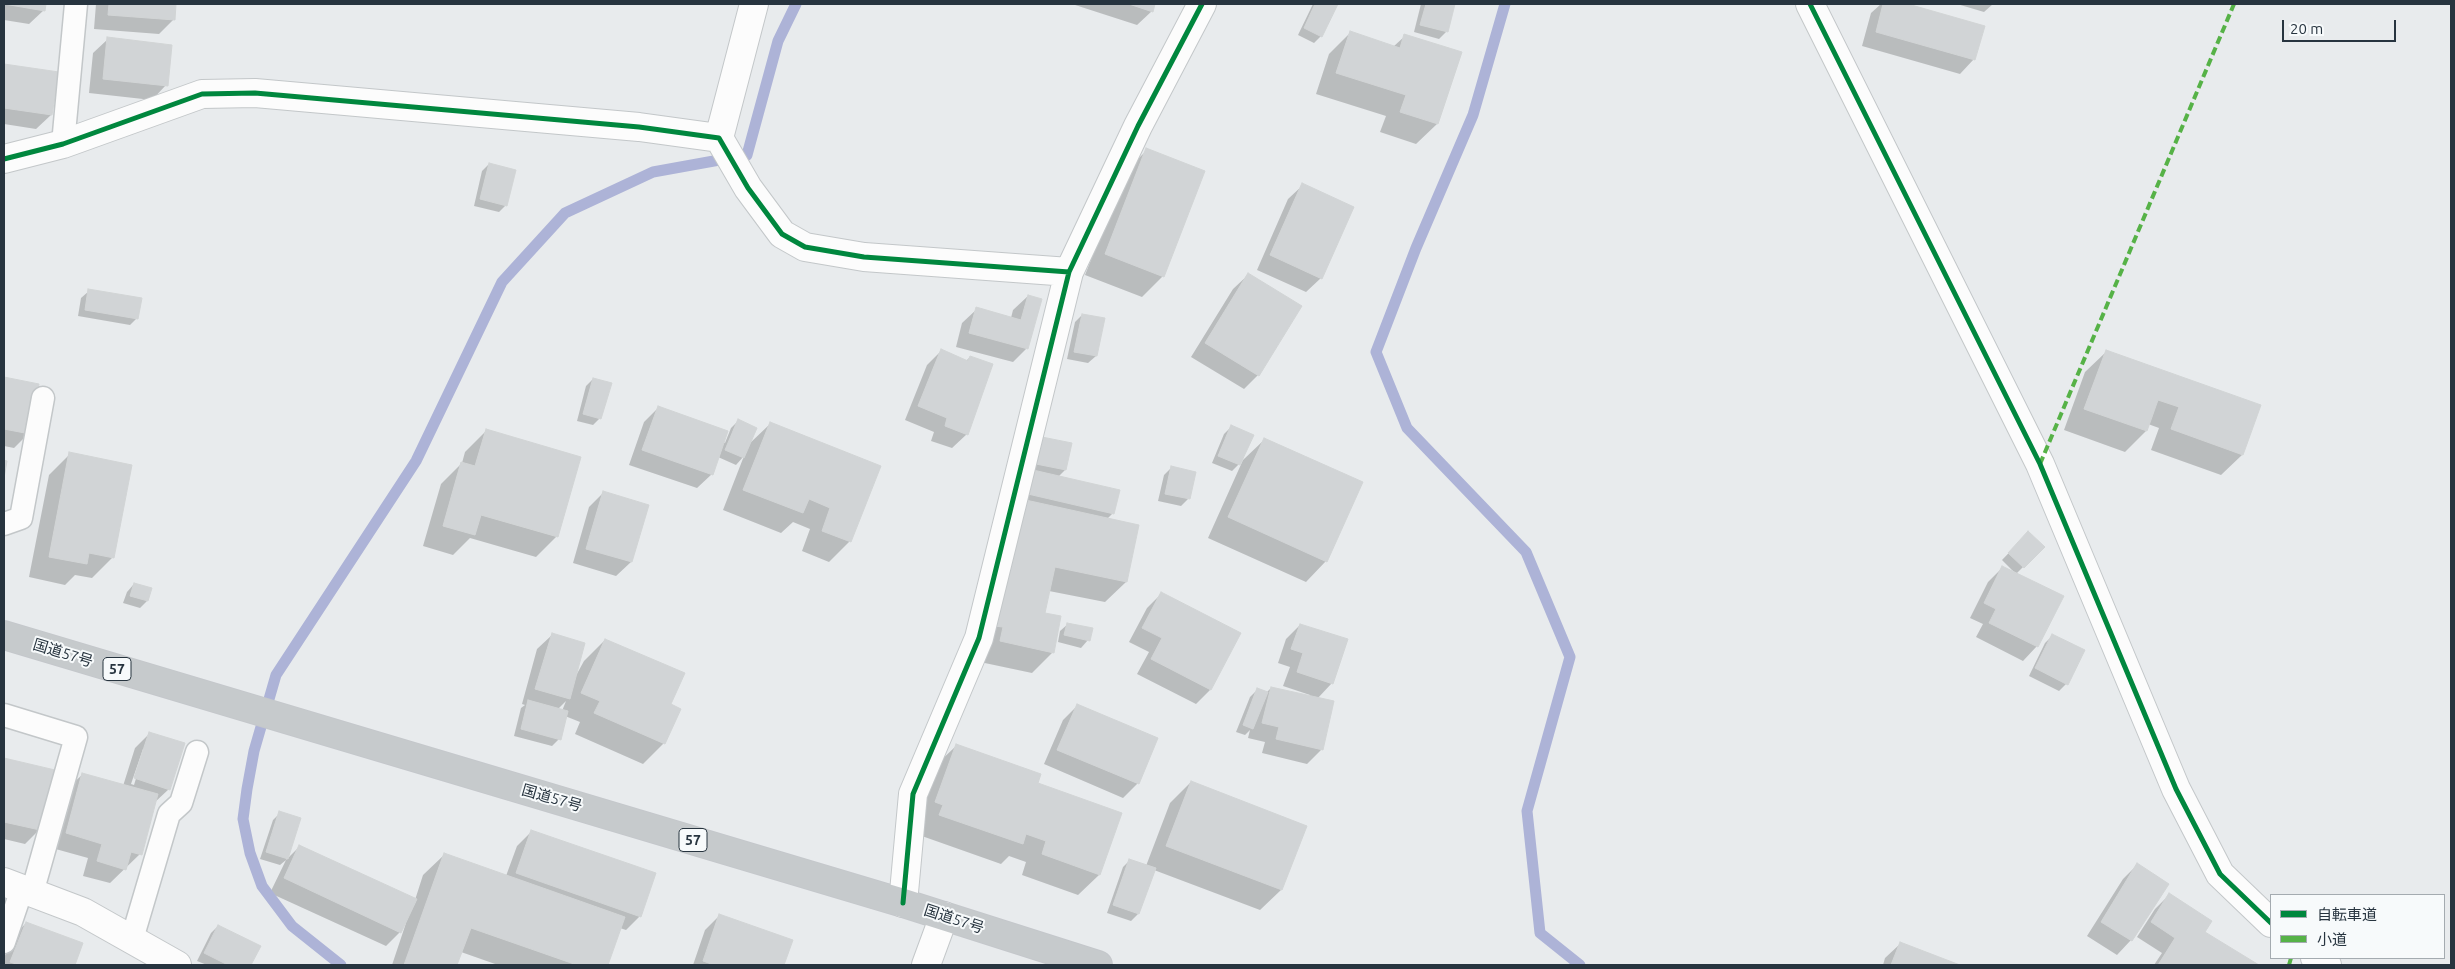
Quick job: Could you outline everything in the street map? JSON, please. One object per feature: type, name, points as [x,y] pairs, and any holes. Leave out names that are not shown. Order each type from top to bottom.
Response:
[{"type":"highway","name":"国道57号","points":[[4,635],[229,704],[903,902],[1098,965]]},
{"type":"street","points":[[754,4],[719,138],[748,188],[782,234],[805,247],[864,257],[1069,272]]},
{"type":"street","points":[[903,902],[913,794],[979,638],[1069,272],[1138,126],[1202,4]]},
{"type":"street","points":[[1810,4],[2040,464],[2176,789],[2220,874],[2270,921]]},
{"type":"street","points":[[4,159],[63,144],[202,94],[255,93],[638,127],[719,138]]},
{"type":"street","points":[[19,888],[83,912],[178,965]]},
{"type":"street","points":[[926,965],[944,916]]},
{"type":"lane","points":[[63,144],[76,4]]},
{"type":"lane","points":[[4,524],[21,518],[43,398]]},
{"type":"lane","points":[[4,715],[76,737],[19,888],[4,942]]},
{"type":"lane","points":[[132,939],[169,814],[181,803],[197,752]]},
{"type":"building","points":[[4,4],[46,4],[45,11]]},
{"type":"building","points":[[109,4],[176,4],[175,20],[108,15]]},
{"type":"building","points":[[1129,4],[1155,4],[1153,12]]},
{"type":"building","points":[[1315,4],[1338,4],[1322,37],[1304,28]]},
{"type":"building","points":[[1426,4],[1455,4],[1448,32],[1420,25]]},
{"type":"building","points":[[1883,4],[1908,4],[1985,26],[1975,60],[1876,32]]},
{"type":"building","points":[[1350,31],[1400,48],[1404,34],[1462,52],[1438,124],[1400,112],[1406,95],[1336,73]]},
{"type":"building","points":[[107,37],[172,45],[168,86],[103,79]]},
{"type":"building","points":[[4,64],[59,72],[52,115],[4,108]]},
{"type":"building","points":[[1146,148],[1205,171],[1164,277],[1105,254]]},
{"type":"building","points":[[489,163],[516,170],[507,206],[480,199]]},
{"type":"building","points":[[1302,183],[1354,207],[1322,279],[1270,255]]},
{"type":"building","points":[[1248,273],[1302,306],[1259,376],[1205,343]]},
{"type":"building","points":[[88,289],[142,298],[138,319],[85,310]]},
{"type":"building","points":[[1028,295],[1042,299],[1028,349],[969,333],[976,307],[1021,320]]},
{"type":"building","points":[[1082,314],[1105,318],[1097,356],[1074,352]]},
{"type":"building","points":[[941,349],[968,361],[970,356],[993,364],[968,435],[945,426],[947,418],[918,406]]},
{"type":"building","points":[[2106,350],[2261,405],[2243,455],[2171,429],[2179,407],[2158,400],[2147,431],[2084,409]]},
{"type":"building","points":[[4,377],[39,384],[30,434],[4,429]]},
{"type":"building","points":[[593,378],[612,383],[601,419],[583,414]]},
{"type":"building","points":[[658,406],[728,431],[713,475],[642,450]]},
{"type":"building","points":[[738,419],[757,428],[744,458],[725,450]]},
{"type":"building","points":[[770,422],[881,466],[851,542],[822,531],[830,508],[809,499],[803,513],[743,490]]},
{"type":"building","points":[[1231,425],[1254,435],[1240,465],[1218,456]]},
{"type":"building","points":[[486,429],[581,457],[558,537],[481,515],[475,535],[443,526],[461,462],[475,466]]},
{"type":"building","points":[[1042,437],[1072,443],[1066,470],[1036,464]]},
{"type":"building","points":[[1264,438],[1363,482],[1327,562],[1228,517]]},
{"type":"building","points":[[69,452],[132,465],[114,558],[89,553],[87,564],[49,557]]},
{"type":"building","points":[[4,460],[7,461],[4,478]]},
{"type":"building","points":[[1171,466],[1196,472],[1190,499],[1165,494]]},
{"type":"building","points":[[1033,470],[1120,490],[1114,514],[1028,494]]},
{"type":"building","points":[[603,491],[649,505],[632,562],[586,549]]},
{"type":"building","points":[[1021,499],[1139,525],[1127,582],[1055,567],[1045,613],[1061,616],[1054,653],[1000,641],[1003,627],[994,626]]},
{"type":"building","points":[[2028,531],[2045,547],[2024,568],[2008,553]]},
{"type":"building","points":[[2002,566],[2064,596],[2038,647],[1989,623],[1996,609],[1984,603]]},
{"type":"building","points":[[134,583],[152,588],[148,601],[130,596]]},
{"type":"building","points":[[1161,592],[1241,633],[1211,690],[1151,659],[1162,638],[1142,628]]},
{"type":"building","points":[[1067,623],[1093,628],[1090,641],[1064,635]]},
{"type":"building","points":[[1300,624],[1348,639],[1333,684],[1297,672],[1303,653],[1291,649]]},
{"type":"building","points":[[552,633],[585,643],[570,699],[535,689]]},
{"type":"building","points":[[2052,634],[2085,650],[2068,685],[2035,668]]},
{"type":"building","points":[[605,639],[685,673],[671,704],[681,709],[665,744],[594,713],[600,701],[581,693]]},
{"type":"building","points":[[1271,687],[1334,701],[1323,750],[1276,739],[1279,727],[1262,723]]},
{"type":"building","points":[[1257,688],[1268,692],[1253,729],[1243,725]]},
{"type":"building","points":[[528,700],[568,711],[561,740],[521,729]]},
{"type":"building","points":[[1077,704],[1158,738],[1139,784],[1057,750]]},
{"type":"building","points":[[149,732],[185,743],[170,790],[134,778]]},
{"type":"building","points":[[956,744],[1041,774],[1038,783],[1122,813],[1100,875],[1042,854],[1046,841],[1026,834],[1023,844],[939,815],[943,805],[935,802]]},
{"type":"building","points":[[4,758],[55,770],[40,830],[4,822]]},
{"type":"building","points":[[82,773],[158,794],[142,855],[131,852],[126,870],[97,861],[102,844],[66,833]]},
{"type":"building","points":[[1191,781],[1307,826],[1282,890],[1166,846]]},
{"type":"building","points":[[279,811],[301,818],[288,859],[266,852]]},
{"type":"building","points":[[531,830],[656,873],[641,917],[516,873]]},
{"type":"building","points":[[299,845],[417,899],[401,933],[284,878]]},
{"type":"building","points":[[444,853],[625,917],[608,965],[577,965],[471,928],[457,965],[404,965]]},
{"type":"building","points":[[1129,859],[1156,868],[1139,914],[1113,905]]},
{"type":"building","points":[[2137,863],[2169,884],[2132,941],[2101,922]]},
{"type":"building","points":[[2169,893],[2212,921],[2205,932],[2259,965],[2158,965],[2175,938],[2151,922]]},
{"type":"building","points":[[719,914],[793,940],[784,965],[714,965],[703,961]]},
{"type":"building","points":[[26,922],[83,943],[75,965],[19,965],[10,962]]},
{"type":"building","points":[[218,925],[261,946],[251,965],[228,965],[204,953]]},
{"type":"building","points":[[1900,942],[1960,965],[1891,965]]},
{"type":"waterway","points":[[341,965],[292,926],[262,886],[250,853],[243,819],[247,789],[254,751],[276,675],[416,461],[502,282],[565,213],[653,172],[747,155],[778,41],[796,4]]},
{"type":"waterway","points":[[1505,4],[1473,115],[1416,248],[1376,352],[1407,428],[1526,552],[1570,657],[1527,811],[1540,933],[1580,965]]},
{"type":"marked path","points":[[2040,464],[2234,4]]},
{"type":"marked path","points":[[2289,965],[2291,959]]},
{"type":"cycle path","points":[[903,903],[913,794],[979,638],[1069,272],[1138,126],[1202,4]]},
{"type":"cycle path","points":[[1810,4],[2040,464],[2176,789],[2220,874],[2270,922]]},
{"type":"cycle path","points":[[4,159],[63,144],[202,94],[255,93],[639,127],[719,138],[748,188],[782,234],[805,247],[864,257],[1069,272]]}]
